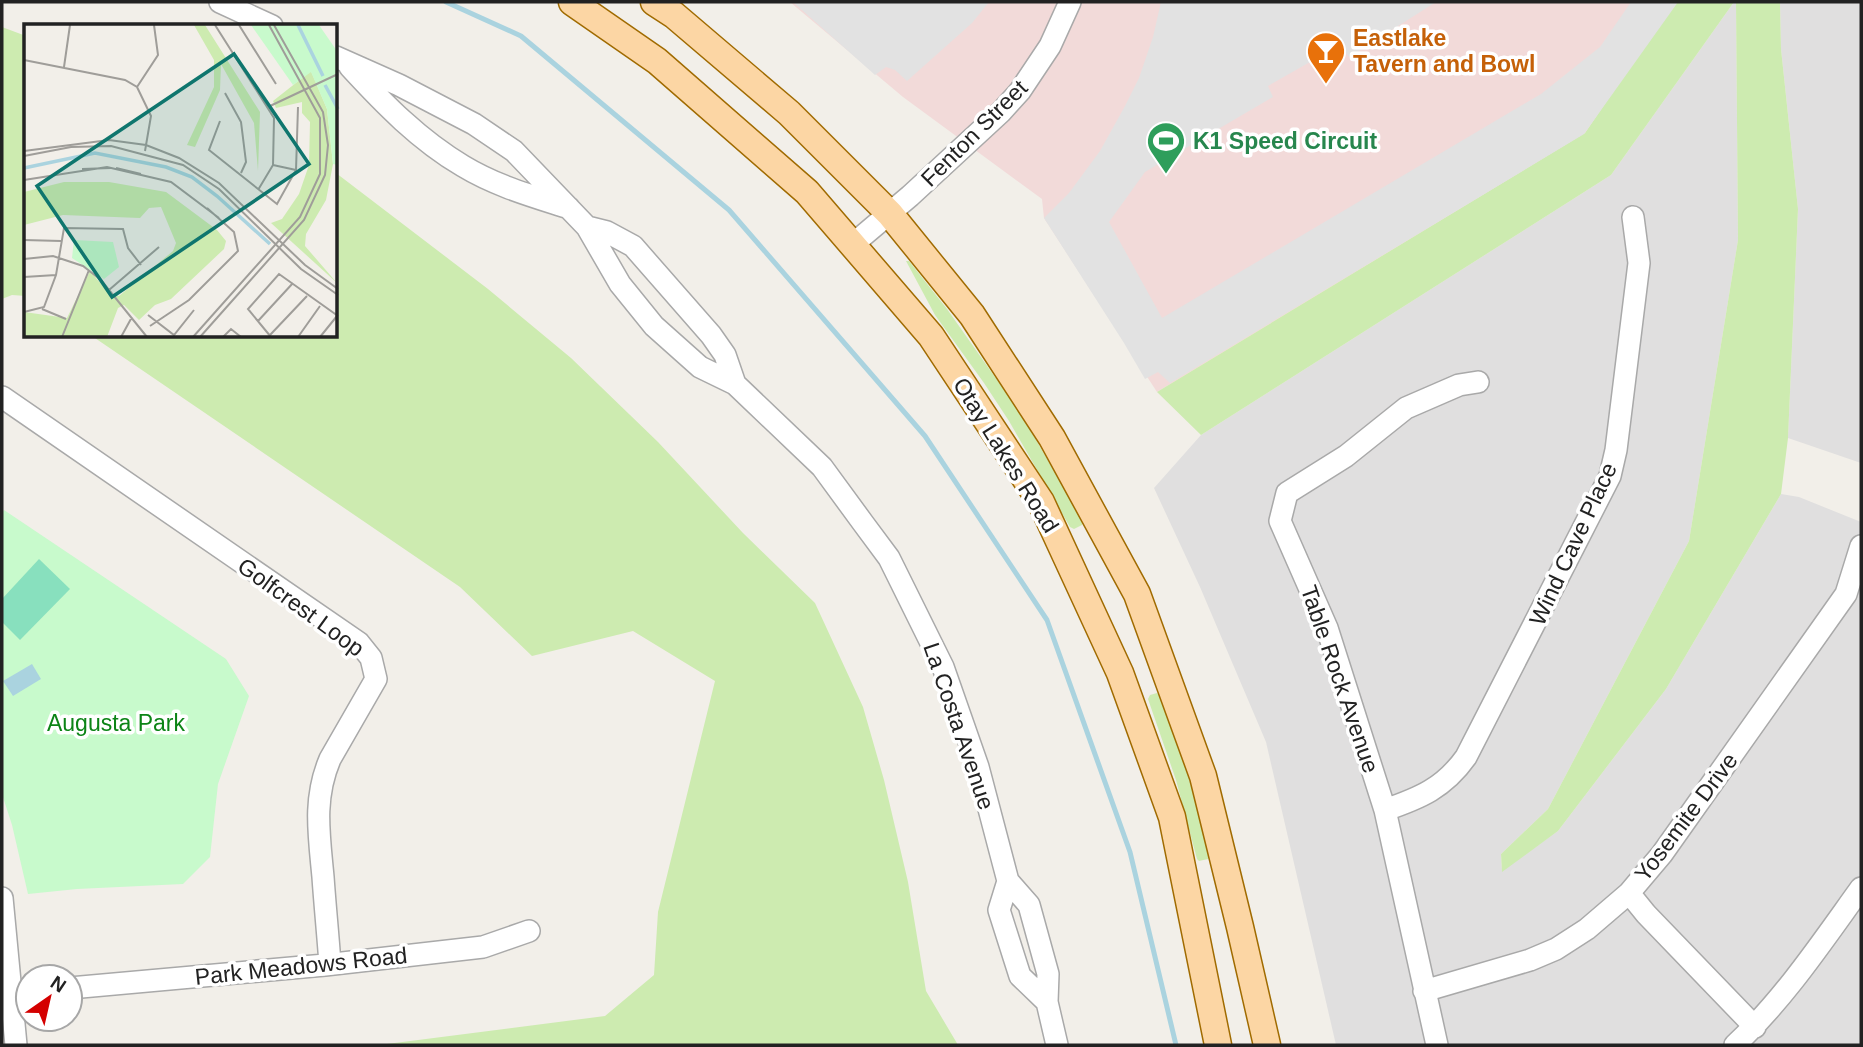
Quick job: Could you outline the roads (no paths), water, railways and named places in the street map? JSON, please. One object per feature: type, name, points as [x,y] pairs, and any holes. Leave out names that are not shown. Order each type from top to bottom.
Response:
[{"type":"main road","name":"Otay Lakes Road","points":[[572,2],[657,61],[807,192],[931,336],[1041,502],[1120,673],[1172,817],[1218,1045]]},
{"type":"main road","name":"Otay Lakes Road","points":[[654,2],[789,113],[890,214],[972,315],[1052,438],[1137,594],[1203,776],[1267,1045]]},
{"type":"street","points":[[220,2],[268,24]]},
{"type":"street","name":"Fenton Street","points":[[852,245],[890,214],[1001,112],[1020,91],[1050,46],[1070,2]]},
{"type":"street","name":"La Costa Avenue","points":[[340,58],[398,117],[464,167],[522,194],[570,208]]},
{"type":"street","name":"La Costa Avenue","points":[[340,58],[474,124],[513,151],[587,227],[620,284],[654,326],[700,368],[735,384],[822,467],[889,558],[943,667],[978,767],[1008,881],[1029,905],[1048,974],[1047,1002],[1057,1045]]},
{"type":"street","name":"Wind Cave Place","points":[[1385,810],[1412,801],[1438,786],[1466,757],[1610,475],[1616,450],[1639,263],[1633,217]]},
{"type":"street","name":"La Costa Avenue","points":[[587,227],[607,232],[633,246],[711,335],[725,355],[735,384]]},
{"type":"street","name":"Table Rock Avenue","points":[[1437,1045],[1385,810],[1327,628],[1280,521],[1287,493],[1346,456],[1406,408],[1459,385],[1478,382]]},
{"type":"street","name":"Golfcrest Loop","points":[[2,397],[359,643],[371,658],[376,678],[330,759],[319,797],[319,832],[330,964]]},
{"type":"street","name":"Yosemite Drive","points":[[1424,991],[1530,960],[1556,949],[1587,929],[1629,893],[1662,854],[1846,594],[1861,545]]},
{"type":"street","name":"La Costa Avenue","points":[[1008,881],[999,910],[1020,976],[1047,1002]]},
{"type":"street","points":[[1735,1045],[1755,1027],[1812,956],[1861,888]]},
{"type":"street","points":[[1629,893],[1755,1027]]},
{"type":"street","points":[[2,898],[14,963]]},
{"type":"street","name":"Park Meadows Road","points":[[84,987],[483,947],[529,931]]},
{"type":"water","points":[[32,664],[41,679],[13,696],[3,681]]},
{"type":"waterway","points":[[446,2],[521,36],[729,210],[925,436],[1047,620],[1130,852],[1176,1045]]},
{"type":"place","name":"Eastlake Tavern and Bowl","points":[[1326,85]]},
{"type":"place","name":"K1 Speed Circuit","points":[[1166,175]]},
{"type":"park label","name":"Augusta Park","points":[[116,723]]}]
